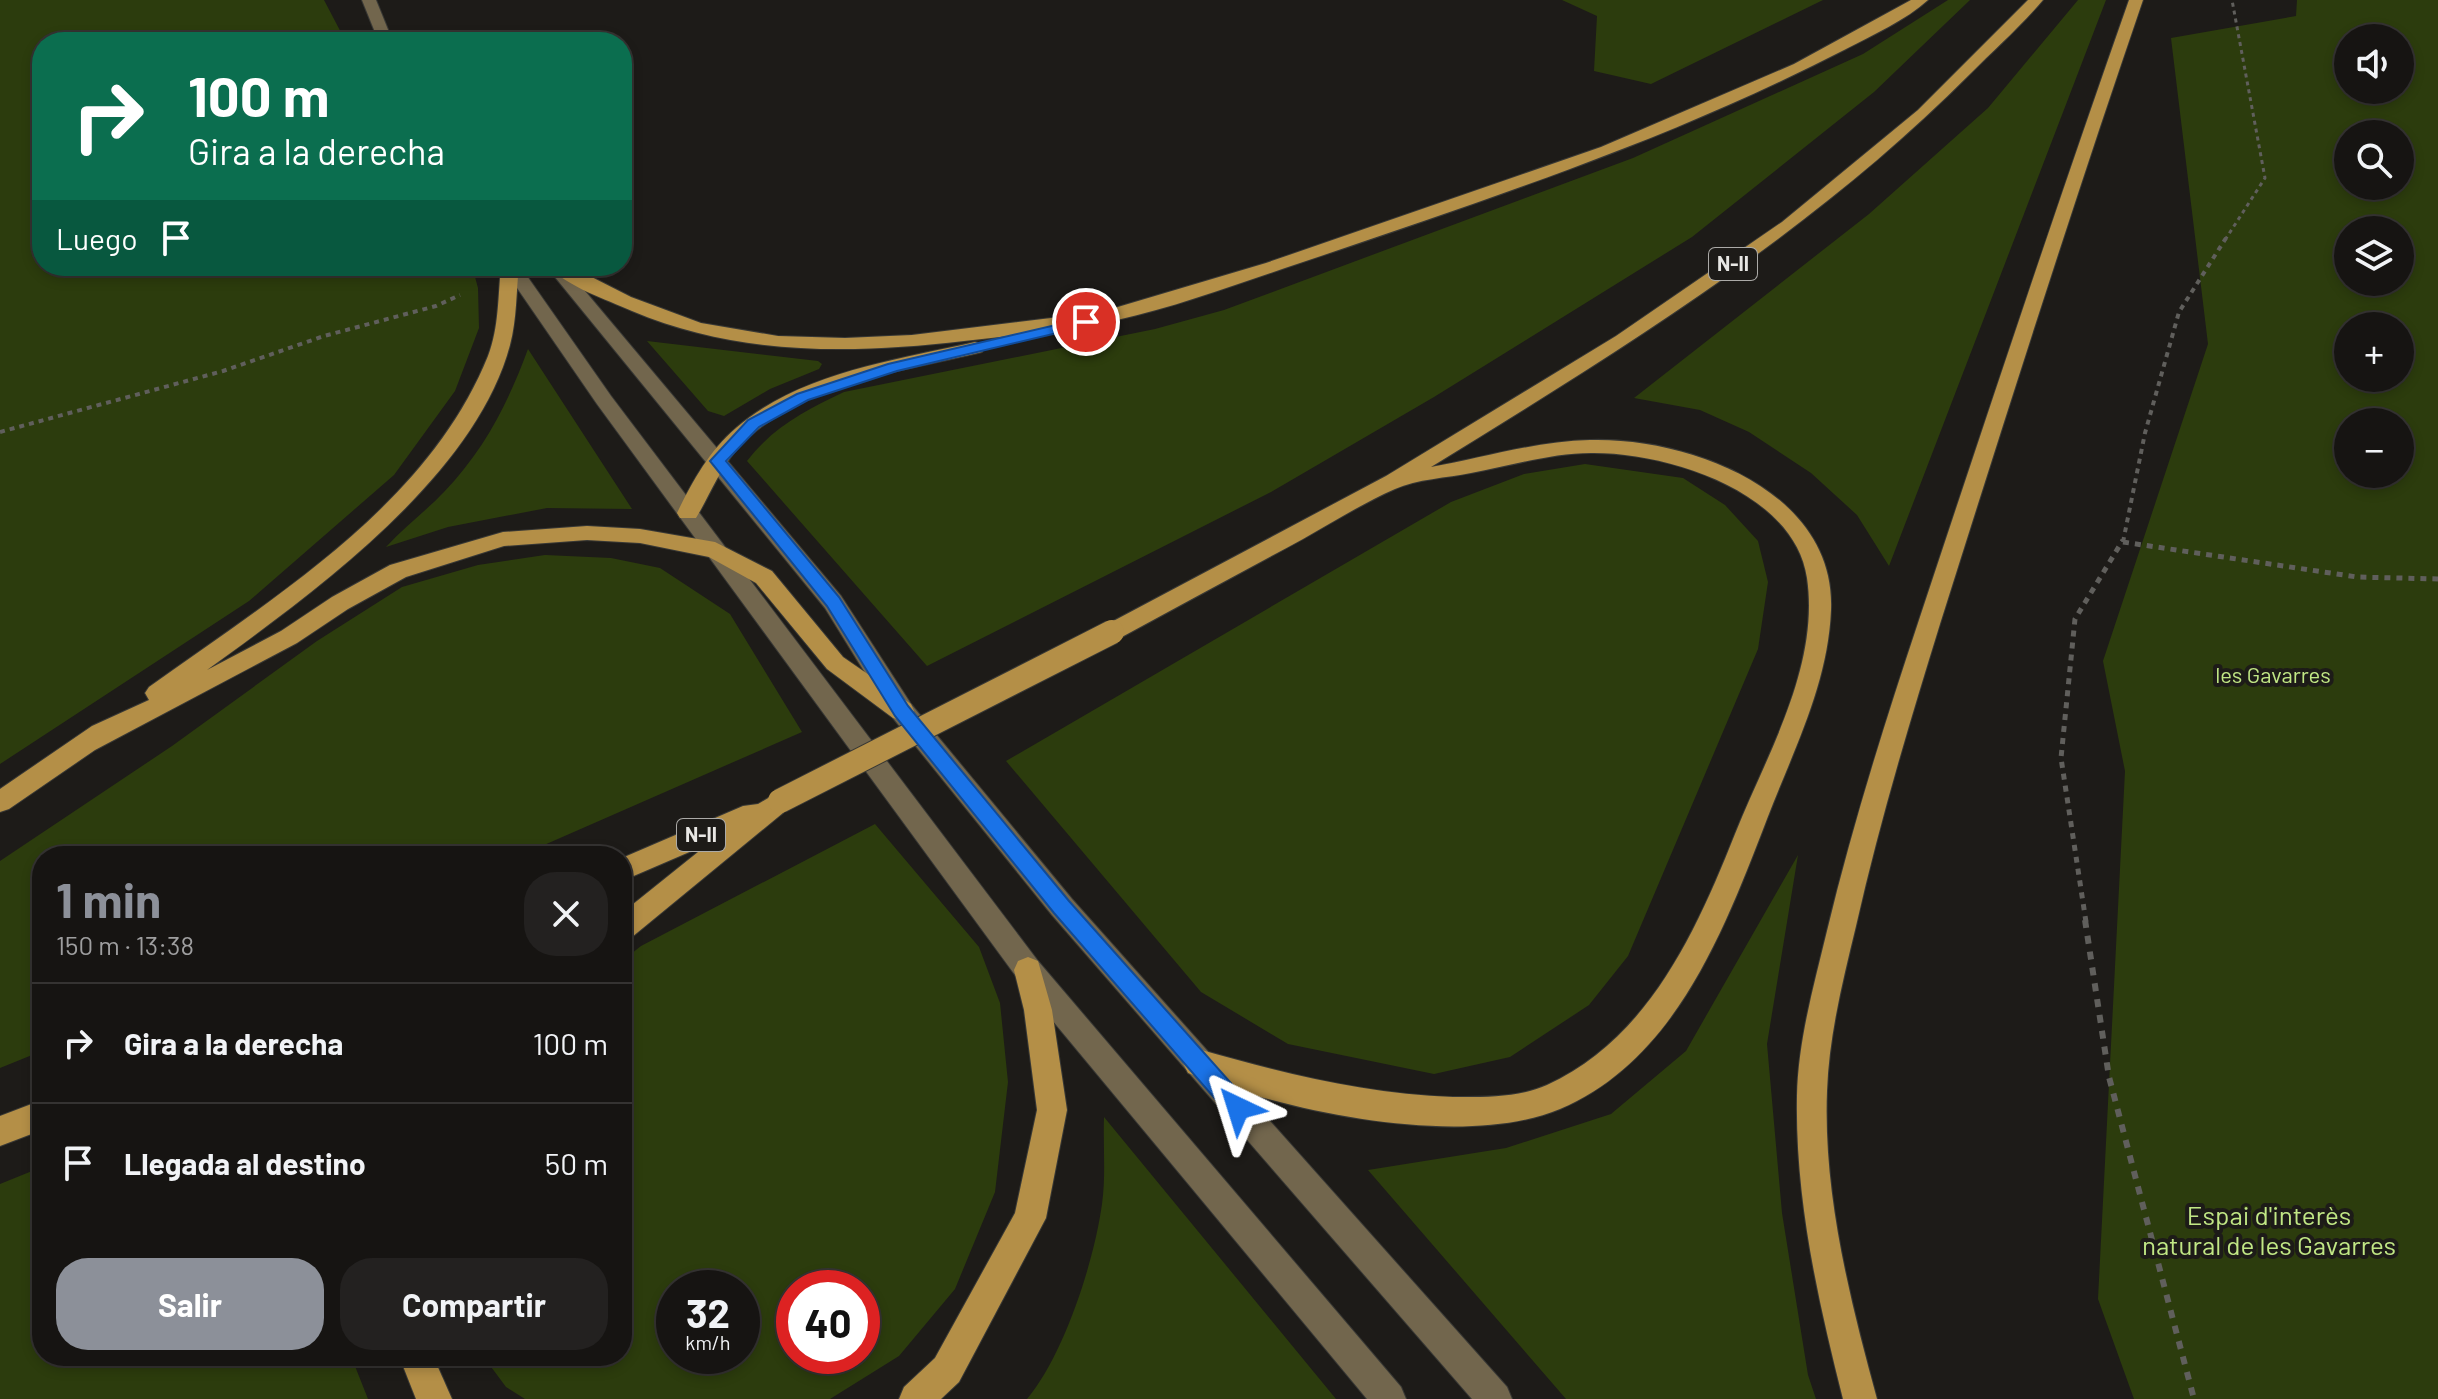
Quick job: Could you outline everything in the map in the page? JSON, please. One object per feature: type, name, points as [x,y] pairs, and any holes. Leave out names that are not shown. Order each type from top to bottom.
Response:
[{"type":"highway","points":[[688,513],[701,484],[717,461],[754,423],[803,397],[893,368],[1113,315],[1292,262],[1609,150],[1789,71],[1921,0]]},
{"type":"highway","name":"N-II","points":[[632,866],[780,801],[1112,632],[1393,481],[1623,340],[1788,226],[1923,113],[2036,0]]},
{"type":"highway","points":[[1860,1399],[1834,1307],[1814,1173],[1812,1094],[1820,1024],[1854,871],[1890,744],[2040,274],[2136,0]]},
{"type":"highway","points":[[0,802],[268,613],[387,513],[428,469],[471,412],[498,354],[507,317],[505,299],[508,276]]},
{"type":"highway","points":[[575,276],[622,301],[700,329],[792,343],[879,344],[934,340],[1113,315]]},
{"type":"highway","points":[[1198,1063],[1317,1097],[1399,1111],[1509,1112],[1555,1097],[1582,1083],[1615,1058],[1642,1030],[1665,1001],[1700,943],[1753,823],[1806,682],[1819,616],[1818,577],[1813,557],[1788,519],[1761,496],[1735,481],[1652,453],[1599,445],[1567,448],[1393,481]]},
{"type":"highway","points":[[89,742],[289,637],[340,603],[398,571],[503,539],[587,533],[640,536],[715,550],[764,577],[835,663],[902,711]]},
{"type":"highway","points":[[632,921],[780,801]]},
{"type":"highway","points":[[916,1399],[947,1370],[1030,1218],[1052,1110],[1038,1010],[1028,970]]},
{"type":"highway","points":[[0,1131],[32,1119]]},
{"type":"highway","points":[[419,1366],[435,1399]]},
{"type":"main road","points":[[369,0],[382,32]]},
{"type":"main road","points":[[517,276],[604,400],[1028,970],[1389,1399]]},
{"type":"main road","points":[[564,276],[833,602],[902,711],[1062,907],[1495,1399]]},
{"type":"path","points":[[2194,1399],[2109,1077],[2061,758],[2075,619],[2123,542],[2145,433],[2179,312],[2265,178],[2232,0]]},
{"type":"path","points":[[0,432],[93,409],[223,371],[324,336],[436,306],[458,297],[470,287]]},
{"type":"path","points":[[2123,542],[2357,577],[2438,579]]},
{"type":"green space","points":[[0,0],[324,0],[341,32],[32,32],[32,276],[475,276],[479,328],[455,391],[394,475],[249,601],[0,764]]},
{"type":"green space","points":[[1562,0],[1823,0],[1651,84],[1594,71],[1597,16]]},
{"type":"green space","points":[[1948,0],[1970,0],[1874,92],[1692,237],[1434,397],[1271,492],[927,666],[747,461],[768,438],[791,420],[844,392],[1155,329],[1224,310],[1633,158],[1863,54]]},
{"type":"green space","points":[[2078,0],[2106,0],[1889,566],[1857,515],[1811,473],[1749,432],[1700,410],[1634,398],[1869,214],[1988,108]]},
{"type":"green space","name":"Espai d'interès natural de les Gavarres","points":[[2297,0],[2438,0],[2438,1399],[2134,1399],[2098,1299],[2125,771],[2103,661],[2208,344],[2171,38],[2296,16]]},
{"type":"green space","points":[[647,341],[818,361],[822,364],[819,369],[770,389],[724,416],[708,411]]},
{"type":"green space","points":[[528,349],[632,509],[547,508],[448,527],[386,547],[444,492],[472,459],[503,407]]},
{"type":"green space","points":[[1585,464],[1683,478],[1725,505],[1758,541],[1768,582],[1758,649],[1628,956],[1589,1005],[1510,1057],[1434,1074],[1288,1044],[1201,992],[1006,761],[1451,502],[1524,474]]},
{"type":"green space","points":[[545,555],[611,558],[660,568],[730,614],[802,732],[542,846],[32,846],[32,1055],[0,1068],[0,861],[172,746],[317,641],[402,587],[478,565]]},
{"type":"green space","points":[[875,824],[979,947],[1000,1003],[1008,1082],[995,1192],[955,1289],[899,1356],[880,1368],[880,1270],[776,1270],[776,1374],[870,1374],[830,1399],[525,1399],[506,1387],[490,1366],[632,1366],[632,953]]},
{"type":"green space","points":[[1798,855],[1767,1044],[1782,1213],[1808,1375],[1816,1399],[1566,1399],[1368,1170],[1506,1148],[1611,1114],[1686,1051]]},
{"type":"green space","points":[[1104,1117],[1336,1399],[1027,1399],[1053,1358],[1085,1280],[1103,1193]]},
{"type":"green space","points":[[32,1171],[32,1366],[355,1366],[368,1399],[0,1399],[0,1184]]},
{"type":"route","points":[[1086,322],[862,376],[803,397],[754,423],[717,461],[833,602],[902,711],[1062,907],[1238,1108]]},
{"type":"park label","name":"les Gavarres","points":[[2273,675]]}]
